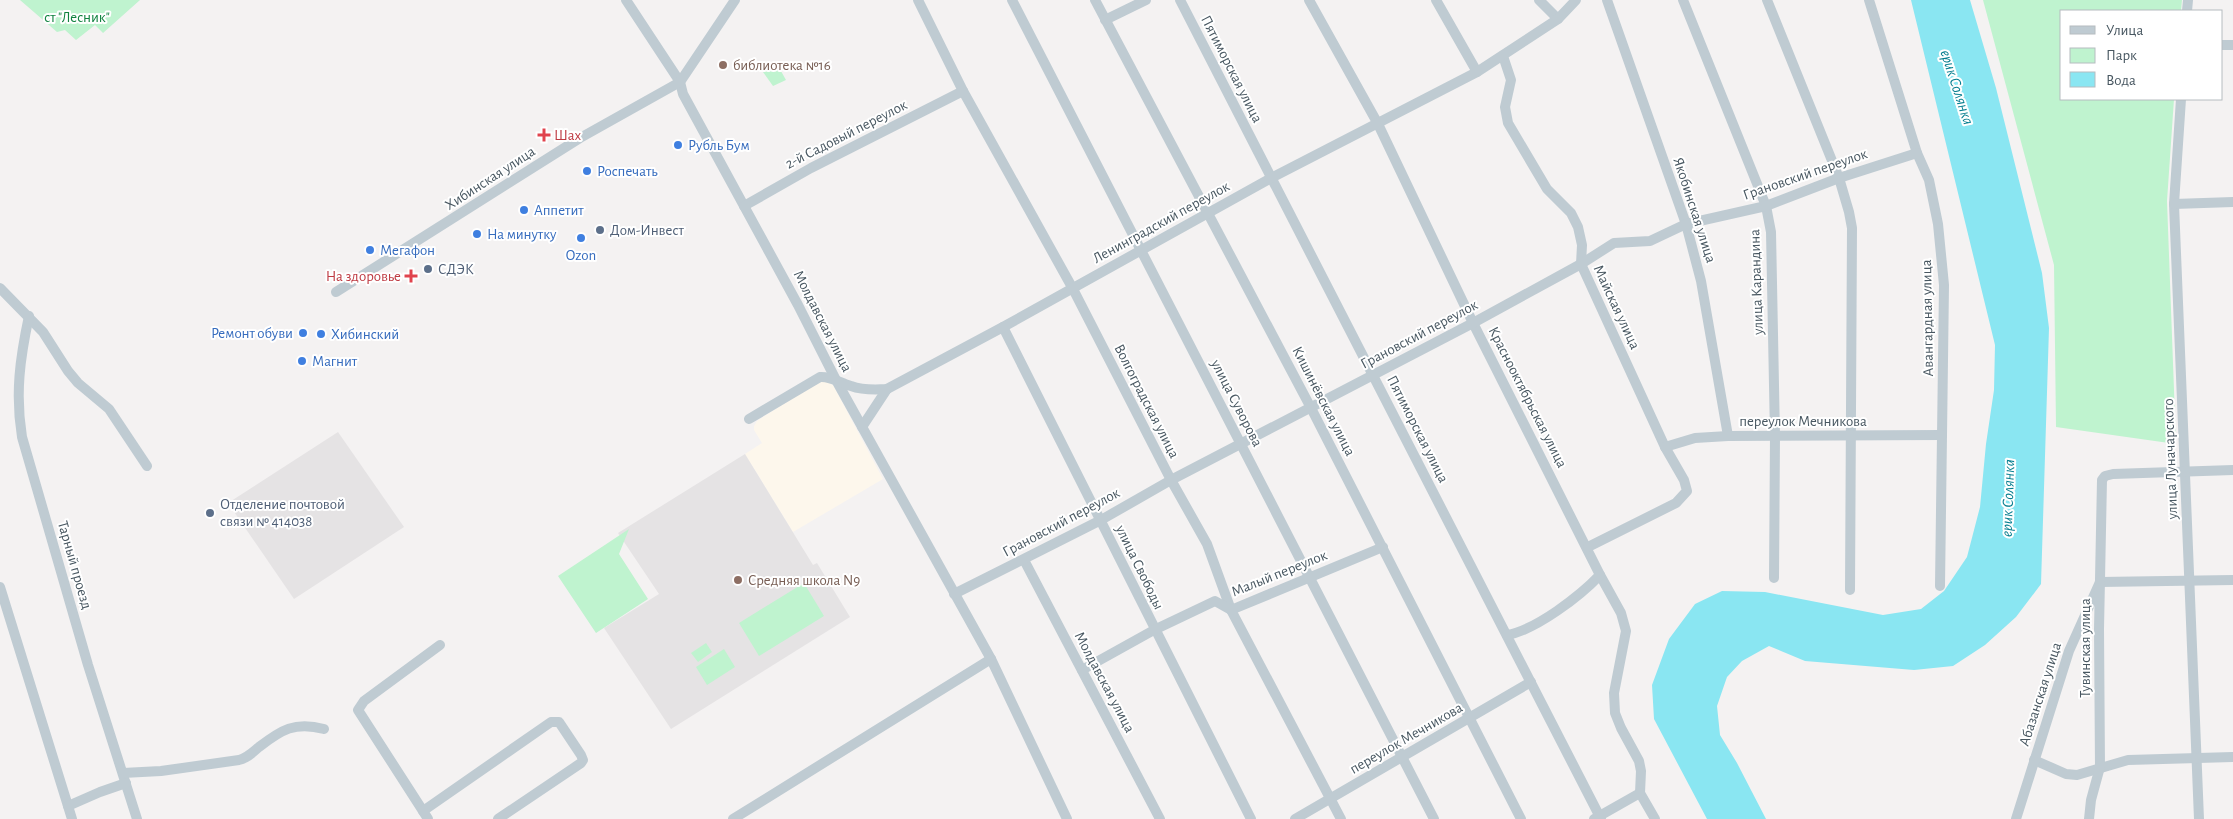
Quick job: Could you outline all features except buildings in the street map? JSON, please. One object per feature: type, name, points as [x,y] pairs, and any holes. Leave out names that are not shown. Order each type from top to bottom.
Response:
[{"type":"street","name":"Молдавская улица","points":[[626,0],[680,82],[683,94],[836,380],[991,659],[1068,819]]},
{"type":"street","name":"Хибинская улица","points":[[336,292],[580,138],[680,82],[735,0]]},
{"type":"street","name":"Волгоградская улица","points":[[918,0],[963,91],[1073,288],[1171,480],[1207,544],[1231,610],[1341,819]]},
{"type":"street","name":"улица Суворова","points":[[1012,0],[1434,819]]},
{"type":"street","name":"Кишинёвская улица","points":[[1095,0],[1311,408],[1521,819]]},
{"type":"street","points":[[1105,20],[1146,0]]},
{"type":"street","name":"Пятиморская улица","points":[[1180,0],[1508,635],[1598,818]]},
{"type":"street","name":"Краснооктябрьская улица","points":[[1309,0],[1378,124],[1473,323],[1625,623],[1626,630],[1613,703],[1621,728],[1639,761],[1640,793],[1655,819]]},
{"type":"street","points":[[1436,0],[1477,72]]},
{"type":"street","points":[[1539,0],[1558,19]]},
{"type":"street","name":"Ленинградский переулок","points":[[749,419],[820,377],[867,390],[886,389],[1003,327],[1271,178],[1477,72],[1558,19],[1576,0]]},
{"type":"street","name":"Якобинская улица","points":[[1607,0],[1686,224],[1701,281],[1728,436]]},
{"type":"street","name":"улица Карандина","points":[[1683,0],[1766,206],[1770,232],[1775,436],[1774,578]]},
{"type":"street","points":[[1767,0],[1839,178],[1852,228],[1850,590]]},
{"type":"street","name":"Авангардная улица","points":[[1869,0],[1917,153],[1929,180],[1935,202],[1944,276],[1940,586]]},
{"type":"street","name":"Майская улица","points":[[1503,56],[1511,80],[1505,107],[1508,123],[1547,189],[1572,213],[1578,227],[1582,245],[1581,264],[1665,447],[1684,480],[1687,491],[1676,503],[1588,547]]},
{"type":"street","name":"2-й Садовый переулок","points":[[744,206],[811,168],[963,91]]},
{"type":"street","name":"улица Луначарского","points":[[2181,100],[2174,204],[2199,819]]},
{"type":"street","name":"Грановский переулок","points":[[954,594],[1101,520],[1171,480],[1242,445],[1473,323],[1614,244],[1650,240],[1686,224],[1766,206],[1839,178],[1917,153]]},
{"type":"street","points":[[2174,204],[2233,202]]},
{"type":"street","points":[[0,288],[43,332],[78,383],[109,408],[147,466]]},
{"type":"street","name":"Тарный проезд","points":[[29,316],[21,352],[17,409],[22,437],[88,664],[125,778],[136,819]]},
{"type":"street","name":"улица Свободы","points":[[1003,327],[1101,520],[1154,630],[1251,819]]},
{"type":"street","points":[[862,427],[886,389]]},
{"type":"street","name":"переулок Мечникова","points":[[1665,447],[1695,438],[1728,436],[1850,437],[1942,434]]},
{"type":"street","points":[[2186,473],[2233,470]]},
{"type":"street","name":"Тувинская улица","points":[[2089,819],[2091,800],[2100,767],[2101,483],[2105,476],[2112,474],[2186,473]]},
{"type":"street","name":"Малый переулок","points":[[1082,670],[1154,630],[1214,601],[1231,610],[1383,547]]},
{"type":"street","name":"Молдавская улица","points":[[1024,560],[1160,819]]},
{"type":"street","points":[[1508,635],[1526,629],[1583,593],[1600,575]]},
{"type":"street","points":[[2100,582],[2233,580]]},
{"type":"street","name":"Абазанская улица","points":[[2016,819],[2069,651],[2100,582]]},
{"type":"street","points":[[0,586],[72,819]]},
{"type":"street","points":[[440,645],[364,701],[358,710],[358,714],[425,815],[551,722],[559,722],[581,755],[581,763],[498,819]]},
{"type":"street","points":[[733,819],[991,659]]},
{"type":"street","name":"переулок Мечникова","points":[[1295,819],[1531,682]]},
{"type":"street","points":[[68,806],[100,792],[125,778],[245,758],[268,740],[294,726],[310,725],[324,729]]},
{"type":"street","points":[[2034,760],[2066,774],[2077,774],[2128,760],[2233,757]]},
{"type":"street","points":[[1598,818],[1640,793]]},
{"type":"shaded area","points":[[822,382],[833,385],[883,479],[793,532],[745,454],[762,443],[754,430],[757,421],[814,385]]},
{"type":"shaded area","points":[[338,432],[404,527],[294,599],[228,503]]},
{"type":"shaded area","name":"Средняя школа N9","points":[[745,454],[813,565],[817,563],[850,617],[671,729],[604,628],[659,594],[618,533]]},
{"type":"green space","name":"ст \"Лесник\"","points":[[20,0],[140,0],[103,33],[95,25],[76,40],[65,30],[57,32]]},
{"type":"green space","points":[[1983,0],[2182,0],[2181,10],[2060,10],[2060,100],[2174,100],[2167,201],[2176,444],[2056,427],[2054,265]]},
{"type":"green space","points":[[777,64],[786,80],[773,86],[763,72]]},
{"type":"green space","points":[[629,529],[619,554],[648,599],[596,633],[558,576]]},
{"type":"green space","points":[[804,583],[824,616],[759,656],[739,623]]},
{"type":"green space","points":[[706,643],[712,652],[698,662],[691,653]]},
{"type":"green space","points":[[724,649],[735,667],[707,685],[696,667]]},
{"type":"water","name":"ерик Солянка","points":[[1911,0],[1970,0],[1996,88],[2042,273],[2049,328],[2041,584],[2016,617],[1985,645],[1953,666],[1914,670],[1805,661],[1769,646],[1742,661],[1727,677],[1717,706],[1720,735],[1766,819],[1707,819],[1654,719],[1652,685],[1669,639],[1695,604],[1722,591],[1765,592],[1883,615],[1921,609],[1944,591],[1967,557],[1980,507],[1986,444],[1994,390],[1995,345]]},
{"type":"place","name":"библиотека №16","points":[[723,65]]},
{"type":"place","name":"Шах","points":[[544,135]]},
{"type":"place","name":"Рубль Бум","points":[[678,145]]},
{"type":"place","name":"Роспечать","points":[[587,171]]},
{"type":"place","name":"Аппетит","points":[[524,210]]},
{"type":"place","name":"Дом-Инвест","points":[[600,230]]},
{"type":"place","name":"На минутку","points":[[477,234]]},
{"type":"place","name":"Ozon","points":[[581,238]]},
{"type":"place","name":"Мегафон","points":[[370,250]]},
{"type":"place","name":"СДЭК","points":[[428,269]]},
{"type":"place","name":"На здоровье","points":[[411,276]]},
{"type":"place","name":"Ремонт обуви","points":[[303,333]]},
{"type":"place","name":"Хибинский","points":[[321,334]]},
{"type":"place","name":"Магнит","points":[[302,361]]},
{"type":"place","name":"Отделение почтовой связи № 414038","points":[[210,513]]},
{"type":"place","name":"Средняя школа N9","points":[[738,580]]}]
